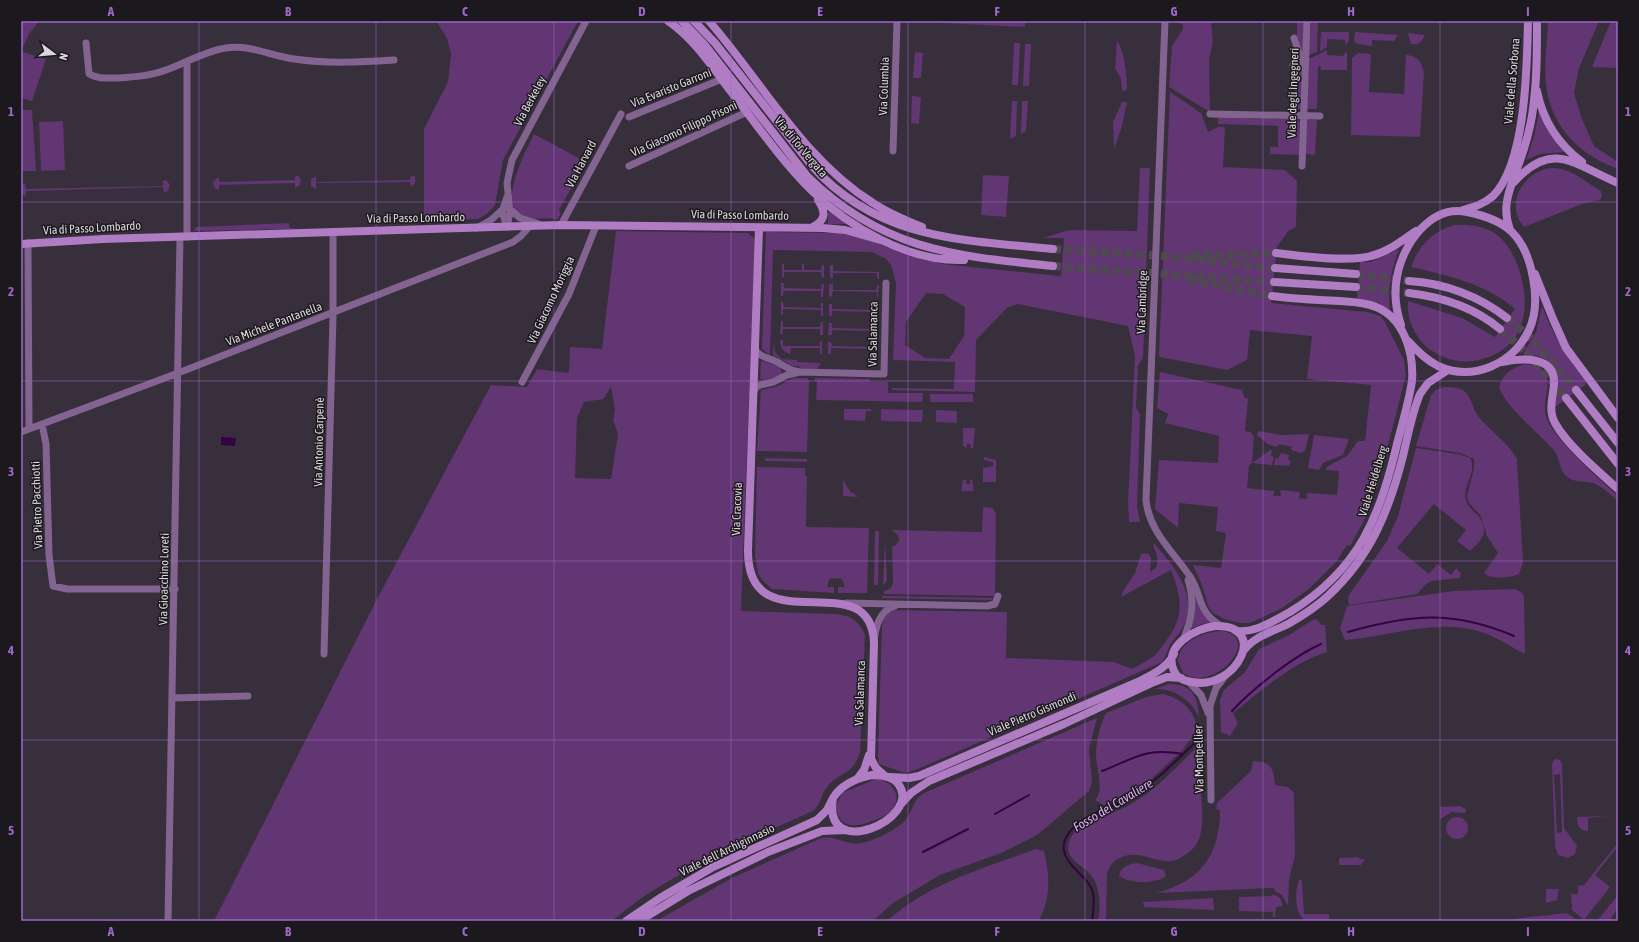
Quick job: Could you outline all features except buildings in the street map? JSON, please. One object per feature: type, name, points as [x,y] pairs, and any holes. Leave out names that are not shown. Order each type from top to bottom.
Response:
[{"type":"street","name":"Via Berkeley","points":[[507,227],[506,209],[508,173],[514,156],[586,21]]},
{"type":"street","name":"Via di Tor Vergata","points":[[682,21],[708,50],[807,176],[828,195],[864,220],[903,240],[939,251],[975,258],[1053,266]]},
{"type":"street","name":"Via di Tor Vergata","points":[[694,21],[715,43],[812,166],[828,182],[858,204],[880,217],[909,228],[946,238],[1054,249]]},
{"type":"street","name":"Via di Tor Vergata","points":[[709,21],[807,145],[827,167],[854,191],[877,206],[946,238]]},
{"type":"street","name":"Via Columbia","points":[[893,151],[897,21]]},
{"type":"street","name":"Via Cambridge","points":[[1164,21],[1146,500],[1150,520],[1156,531],[1186,572],[1195,587],[1204,611],[1212,620],[1221,626]]},
{"type":"street","name":"Viale degli Ingegneri","points":[[1302,166],[1305,74],[1304,60],[1308,21]]},
{"type":"street","name":"Viale della Sorbona","points":[[1430,221],[1446,213],[1479,205],[1494,194],[1505,176],[1519,133],[1524,105],[1528,21]]},
{"type":"street","name":"Viale della Sorbona","points":[[1510,230],[1505,210],[1506,197],[1527,139],[1536,83],[1538,21]]},
{"type":"street","name":"Via di Tor Vergata","points":[[672,22],[697,49],[777,150],[814,192],[842,216],[884,241]]},
{"type":"street","name":"Viale degli Ingegneri","points":[[1294,38],[1304,60]]},
{"type":"street","points":[[86,43],[88,74],[94,77],[106,78],[142,76],[165,70],[216,50],[235,47],[256,50],[285,58],[317,62],[394,60]]},
{"type":"street","points":[[1293,65],[1304,60]]},
{"type":"street","name":"Via Gioacchino Loreti","points":[[168,921],[178,373],[183,237],[188,205],[187,62]]},
{"type":"street","name":"Via Evaristo Garroni","points":[[629,116],[722,79]]},
{"type":"street","points":[[1536,83],[1543,111],[1555,135],[1566,148],[1592,170]]},
{"type":"street","name":"Via Giacomo Filippo Pisoni","points":[[629,166],[747,112]]},
{"type":"street","name":"Via Harvard","points":[[561,225],[621,114]]},
{"type":"street","points":[[1210,114],[1320,116]]},
{"type":"street","points":[[1510,186],[1528,168],[1548,159],[1568,160],[1618,183]]},
{"type":"street","points":[[811,228],[820,222],[825,213],[814,192]]},
{"type":"street","points":[[477,228],[506,209],[524,220],[544,226]]},
{"type":"street","points":[[1460,210],[1486,217],[1510,230],[1521,244],[1566,348],[1618,418]]},
{"type":"street","points":[[1276,253],[1343,258],[1366,258],[1390,248],[1430,221]]},
{"type":"street","name":"Viale Heidelberg","points":[[1236,631],[1247,631],[1262,626],[1308,600],[1336,576],[1364,538],[1377,512],[1386,487],[1411,385],[1412,365],[1398,313],[1396,298],[1399,268],[1410,243],[1430,221]]},
{"type":"street","name":"Via di Passo Lombardo","points":[[25,244],[103,239],[561,225],[811,228],[842,230],[884,241]]},
{"type":"street","name":"Via Giacomo Moriggia","points":[[522,382],[569,294],[596,226]]},
{"type":"street","name":"Via Michele Pantanella","points":[[21,432],[178,373],[514,242],[529,227]]},
{"type":"street","name":"Via Cracovia","points":[[759,228],[748,555],[750,571],[760,588],[768,595],[778,599],[842,603],[853,606],[865,615],[872,626],[874,643]]},
{"type":"street","name":"Via Antonio Carpenè","points":[[324,654],[333,313],[333,232]]},
{"type":"street","points":[[884,241],[903,249],[932,257],[951,260],[975,258]]},
{"type":"street","points":[[25,244],[29,429]]},
{"type":"street","points":[[1500,363],[1516,349],[1530,328],[1534,296],[1531,267]]},
{"type":"street","points":[[1275,268],[1356,274]]},
{"type":"street","points":[[1409,280],[1433,284],[1458,291],[1492,307],[1507,318]]},
{"type":"street","name":"Via Salamanca","points":[[755,349],[761,356],[776,361],[788,370],[800,372],[884,374],[886,282]]},
{"type":"street","points":[[1274,282],[1356,287]]},
{"type":"street","points":[[1409,293],[1453,303],[1482,316],[1500,329]]},
{"type":"street","points":[[1272,296],[1374,306],[1390,316],[1404,335],[1427,359],[1448,370],[1456,372],[1480,370],[1500,363],[1531,360],[1541,361],[1547,365],[1554,378],[1551,407],[1555,423],[1569,441],[1598,472],[1618,489]]},
{"type":"street","points":[[766,383],[757,380],[754,370],[761,360],[769,359]]},
{"type":"street","name":"Viale Heidelberg","points":[[1244,650],[1256,639],[1288,624],[1321,602],[1341,583],[1360,560],[1378,532],[1388,509],[1420,394],[1428,383],[1448,370]]},
{"type":"street","name":"Via Salamanca","points":[[753,393],[756,387],[773,382],[787,375],[800,372]]},
{"type":"street","points":[[1576,390],[1618,443]]},
{"type":"street","points":[[1566,398],[1618,464]]},
{"type":"street","name":"Via Pietro Pacchiotti","points":[[42,424],[46,444],[49,555],[53,586],[67,589],[175,589]]},
{"type":"street","name":"Via Cambridge","points":[[1183,640],[1190,621],[1192,610],[1192,596],[1186,572]]},
{"type":"street","points":[[842,603],[991,606],[997,602],[998,596]]},
{"type":"street","points":[[874,643],[877,624],[882,614],[890,608],[906,604]]},
{"type":"street","points":[[1221,626],[1236,631],[1242,639],[1244,650],[1239,662],[1228,672],[1209,682],[1185,680],[1173,669],[1174,654],[1183,640],[1199,630],[1221,626]]},
{"type":"street","name":"Via Salamanca","points":[[870,744],[874,643]]},
{"type":"street","name":"Viale Pietro Gismondi","points":[[887,777],[906,778],[919,776],[1140,681],[1166,666],[1174,654]]},
{"type":"street","name":"Via Montpellier","points":[[1211,800],[1209,716],[1214,693],[1228,672]]},
{"type":"street","name":"Viale Pietro Gismondi","points":[[900,805],[911,793],[929,781],[1064,724],[1154,682],[1167,677],[1185,680]]},
{"type":"street","name":"Via Montpellier","points":[[1185,680],[1201,695],[1209,716]]},
{"type":"street","points":[[173,698],[248,696]]},
{"type":"street","points":[[870,744],[871,759],[873,764],[901,788],[900,805],[892,816],[878,825],[861,831],[846,830],[839,826],[833,819],[832,810],[833,798],[840,790],[854,781],[869,776],[887,777]]},
{"type":"street","points":[[854,781],[864,770],[870,744]]},
{"type":"street","name":"Viale dell'Archiginnasio","points":[[626,921],[660,898],[712,867],[818,820],[827,810],[833,798]]},
{"type":"street","name":"Viale dell'Archiginnasio","points":[[639,921],[688,891],[764,853],[822,831],[846,830]]},
{"type":"shaded area","points":[[21,21],[39,21],[29,34],[21,52]]},
{"type":"shaded area","points":[[436,21],[578,21],[503,160],[495,205],[488,213],[478,219],[424,221],[424,129],[448,82],[451,54],[447,38]]},
{"type":"shaded area","points":[[905,21],[1025,21],[1025,27]]},
{"type":"shaded area","points":[[1178,21],[1211,21],[1213,42],[1209,59],[1210,112],[1169,87],[1172,46],[1183,29],[1183,24],[1178,23]]},
{"type":"shaded area","points":[[1297,21],[1304,21],[1303,53],[1297,38]]},
{"type":"shaded area","points":[[1311,21],[1318,21],[1317,52],[1309,55]]},
{"type":"shaded area","points":[[1548,21],[1599,21],[1579,68],[1574,93],[1582,119],[1594,146],[1618,162],[1618,169],[1605,164],[1582,149],[1572,140],[1556,118],[1550,105],[1546,83],[1545,65]]},
{"type":"shaded area","points":[[1611,21],[1618,21],[1618,68],[1592,67]]},
{"type":"shaded area","points":[[1321,32],[1349,32],[1349,41],[1345,45],[1345,40],[1327,39],[1327,47],[1320,51]]},
{"type":"shaded area","points":[[1355,32],[1398,35],[1394,41],[1372,40],[1372,46],[1357,44],[1354,40]]},
{"type":"shaded area","points":[[1408,33],[1425,35],[1420,42],[1411,44]]},
{"type":"shaded area","points":[[1117,40],[1124,58],[1126,71],[1127,90],[1122,91],[1121,79],[1115,68]]},
{"type":"shaded area","points":[[1014,43],[1020,43],[1018,85],[1012,85]]},
{"type":"shaded area","points":[[1025,44],[1031,44],[1029,86],[1023,86]]},
{"type":"shaded area","points":[[1327,50],[1327,55],[1344,56],[1345,52],[1347,53],[1347,70],[1321,70],[1320,66],[1318,67],[1317,109],[1307,109],[1309,59]]},
{"type":"shaded area","points":[[23,52],[46,59],[32,101],[21,98],[21,59]]},
{"type":"shaded area","points":[[915,52],[923,53],[921,78],[913,78]]},
{"type":"shaded area","points":[[1358,53],[1371,54],[1369,92],[1404,94],[1406,55],[1419,60],[1424,73],[1420,137],[1351,135],[1352,58]]},
{"type":"shaded area","points":[[1300,65],[1303,73],[1301,109],[1294,109],[1294,69]]},
{"type":"shaded area","points":[[1170,92],[1201,113],[1208,132],[1218,127],[1225,127],[1223,167],[1285,170],[1297,181],[1296,227],[1288,231],[1277,247],[1271,303],[1368,312],[1380,316],[1385,322],[1404,360],[1406,375],[1377,488],[1368,507],[1371,508],[1350,546],[1347,545],[1336,562],[1309,589],[1282,608],[1250,623],[1240,623],[1224,619],[1213,613],[1208,606],[1202,585],[1193,565],[1221,568],[1226,533],[1216,531],[1218,507],[1179,503],[1178,528],[1155,509],[1159,460],[1218,463],[1219,436],[1165,423],[1168,414],[1157,408],[1160,372],[1242,390],[1244,397],[1248,399],[1245,431],[1250,432],[1254,436],[1252,463],[1249,466],[1247,488],[1275,491],[1273,496],[1281,496],[1280,490],[1300,492],[1299,498],[1307,499],[1307,493],[1337,495],[1339,471],[1325,470],[1328,466],[1347,456],[1358,441],[1365,441],[1371,385],[1307,379],[1312,336],[1250,330],[1247,360],[1227,370],[1160,357]]},
{"type":"shaded area","points":[[912,96],[921,97],[919,124],[911,123]]},
{"type":"shaded area","points":[[1012,101],[1017,101],[1016,136],[1010,139]]},
{"type":"shaded area","points":[[1022,101],[1028,101],[1026,131],[1021,134]]},
{"type":"shaded area","points":[[1122,102],[1127,102],[1122,126],[1114,149],[1113,122]]},
{"type":"shaded area","points":[[21,110],[32,110],[36,171],[21,171]]},
{"type":"shaded area","points":[[1539,111],[1550,134],[1564,152],[1540,154],[1526,160],[1534,137]]},
{"type":"shaded area","points":[[1218,116],[1248,117],[1249,119],[1300,119],[1297,120],[1300,122],[1299,155],[1270,154],[1270,147],[1278,147],[1278,126],[1218,124]]},
{"type":"shaded area","points":[[1306,119],[1317,120],[1315,155],[1305,154]]},
{"type":"shaded area","points":[[63,121],[65,170],[41,171],[39,122]]},
{"type":"shaded area","points":[[534,134],[586,162],[559,210],[561,214],[557,220],[549,218],[526,218],[517,212],[513,203],[512,192],[515,179]]},
{"type":"shaded area","points":[[1140,168],[1150,168],[1143,358],[1138,366],[1136,407],[1140,415],[1137,506],[1140,522],[1129,522],[1128,503],[1135,356],[1128,326],[1018,304],[1008,307],[976,340],[975,392],[892,390],[892,388],[954,389],[955,362],[893,360],[896,283],[891,265],[886,259],[872,252],[773,250],[770,355],[762,349],[766,232],[839,233],[873,241],[914,257],[942,264],[1061,276],[1064,238],[1043,238],[1069,230],[1137,231]],"holes":[[[926,293],[943,294],[965,307],[964,336],[949,359],[925,358],[905,345],[906,322]]]},
{"type":"shaded area","points":[[1558,168],[1571,172],[1601,191],[1602,197],[1600,200],[1582,204],[1524,227],[1518,218],[1516,209],[1516,199],[1520,190],[1532,175],[1541,170]]},
{"type":"shaded area","points":[[295,175],[299,177],[301,181],[300,185],[295,188],[295,183],[219,185],[219,190],[213,185],[213,182],[219,177],[219,182],[295,180]]},
{"type":"shaded area","points":[[411,175],[415,177],[415,184],[411,187],[410,182],[316,183],[316,189],[311,186],[311,179],[316,176],[316,182],[410,180]]},
{"type":"shaded area","points":[[983,175],[1009,176],[1006,217],[981,215]]},
{"type":"shaded area","points":[[163,180],[167,181],[170,185],[168,191],[164,193],[163,187],[26,191],[26,196],[21,194],[21,185],[25,183],[26,189],[163,186]]},
{"type":"shaded area","points":[[831,211],[846,224],[828,224],[828,213]]},
{"type":"shaded area","points":[[289,223],[290,228],[299,229],[194,231],[196,227]]},
{"type":"shaded area","points":[[1454,225],[1479,227],[1493,232],[1502,239],[1515,258],[1523,284],[1525,299],[1521,326],[1515,337],[1506,347],[1494,355],[1466,362],[1443,357],[1432,351],[1421,341],[1410,322],[1408,301],[1462,318],[1495,337],[1515,309],[1504,300],[1479,287],[1452,277],[1411,267],[1418,252],[1427,240],[1439,231]]},
{"type":"shaded area","points":[[616,231],[748,233],[755,239],[741,611],[844,615],[856,621],[859,625],[865,634],[860,752],[853,766],[829,784],[818,806],[813,811],[686,871],[646,895],[612,921],[214,921],[376,601],[491,385],[527,387],[537,369],[569,373],[570,347],[602,349]],"holes":[[[611,387],[615,409],[613,420],[618,434],[611,479],[575,478],[577,418],[584,402],[603,399]]]},
{"type":"shaded area","points":[[1399,249],[1391,279],[1389,295],[1390,310],[1378,303],[1357,300],[1360,262],[1371,262]]},
{"type":"shaded area","points":[[782,264],[784,264],[784,270],[802,270],[802,264],[804,264],[804,270],[821,270],[822,265],[824,265],[824,278],[822,277],[821,272],[784,272],[784,277],[782,277]]},
{"type":"shaded area","points":[[830,265],[833,265],[833,271],[879,272],[879,279],[877,278],[877,273],[833,273],[833,278],[830,278]]},
{"type":"shaded area","points":[[781,283],[784,283],[784,288],[821,289],[822,284],[824,284],[823,297],[821,297],[821,291],[784,291],[783,296],[781,296]]},
{"type":"shaded area","points":[[829,284],[833,284],[833,290],[876,290],[877,285],[879,285],[878,297],[877,292],[833,291],[832,297],[829,296]]},
{"type":"shaded area","points":[[781,302],[783,302],[784,307],[821,308],[821,303],[823,303],[823,316],[821,316],[821,310],[783,309],[783,315],[781,315]]},
{"type":"shaded area","points":[[829,304],[832,304],[832,309],[876,310],[878,305],[878,317],[876,317],[876,312],[832,311],[832,316],[829,316]]},
{"type":"shaded area","points":[[1542,306],[1550,326],[1561,346],[1586,382],[1585,385],[1555,407],[1557,396],[1557,378],[1554,370],[1544,359],[1535,355],[1523,354],[1536,332]]},
{"type":"shaded area","points":[[781,321],[783,321],[783,327],[820,327],[821,322],[823,322],[823,335],[820,335],[820,329],[783,329],[782,334],[780,334]]},
{"type":"shaded area","points":[[829,323],[832,323],[832,328],[876,329],[876,324],[878,324],[878,336],[876,336],[876,331],[832,330],[832,335],[828,335]]},
{"type":"shaded area","points":[[780,340],[783,340],[783,346],[820,346],[820,341],[822,341],[822,354],[820,354],[820,348],[791,348],[790,354],[782,349]]},
{"type":"shaded area","points":[[774,342],[775,352],[782,359],[797,360],[798,362],[821,363],[817,369],[800,369],[799,366],[793,366],[773,355]]},
{"type":"shaded area","points":[[828,342],[831,342],[832,346],[875,347],[876,342],[878,342],[877,355],[875,355],[875,349],[831,348],[831,354],[828,354]]},
{"type":"shaded area","points":[[763,361],[780,367],[782,372],[780,376],[765,380],[760,379],[761,362]]},
{"type":"shaded area","points":[[1525,364],[1537,367],[1544,371],[1547,378],[1548,385],[1545,410],[1547,419],[1552,428],[1568,448],[1618,496],[1618,501],[1593,483],[1575,481],[1565,475],[1556,452],[1515,411],[1502,394],[1499,387],[1503,378],[1512,369]]},
{"type":"shaded area","points":[[793,378],[807,378],[809,381],[807,452],[757,451],[761,390],[778,386]]},
{"type":"shaded area","points":[[815,378],[870,379],[870,382],[888,382],[888,393],[923,393],[922,402],[816,400],[817,381],[814,381]]},
{"type":"shaded area","points":[[1444,387],[1460,389],[1467,393],[1478,416],[1503,441],[1517,459],[1523,563],[1519,574],[1501,578],[1491,577],[1484,573],[1498,553],[1487,536],[1481,516],[1469,503],[1467,496],[1474,468],[1474,459],[1460,453],[1416,446],[1431,395],[1436,390]]},
{"type":"shaded area","points":[[930,394],[973,394],[973,402],[930,402]]},
{"type":"shaded area","points":[[844,409],[871,409],[871,411],[866,411],[865,421],[844,420]]},
{"type":"shaded area","points":[[881,409],[923,410],[922,422],[881,421]]},
{"type":"shaded area","points":[[936,410],[957,411],[957,423],[936,422]]},
{"type":"shaded area","points":[[963,428],[975,428],[973,448],[971,448],[970,444],[967,444],[967,448],[963,446]]},
{"type":"shaded area","points":[[1258,431],[1282,435],[1309,434],[1305,451],[1301,453],[1291,450],[1292,447],[1279,444],[1277,447],[1267,444],[1257,436]]},
{"type":"shaded area","points":[[1314,435],[1349,439],[1343,455],[1323,463],[1319,470],[1308,468]]},
{"type":"shaded area","points":[[221,437],[236,438],[235,446],[221,445]]},
{"type":"shaded area","points":[[1416,448],[1458,454],[1470,458],[1472,468],[1465,495],[1470,508],[1480,517],[1482,521],[1484,526],[1483,537],[1470,551],[1457,541],[1466,530],[1434,504],[1397,548],[1429,574],[1437,564],[1451,575],[1456,568],[1461,573],[1460,578],[1432,581],[1426,584],[1417,594],[1350,605],[1348,601],[1349,595],[1387,541],[1398,516]]},
{"type":"shaded area","points":[[1272,450],[1271,456],[1274,457],[1272,465],[1252,463]]},
{"type":"shaded area","points":[[1281,453],[1289,455],[1288,460],[1291,461],[1289,466],[1274,465],[1275,458],[1278,459]]},
{"type":"shaded area","points":[[984,457],[996,460],[996,482],[983,482],[983,468],[993,466],[993,462],[984,460]]},
{"type":"shaded area","points":[[765,458],[807,459],[807,462],[765,461]]},
{"type":"shaded area","points":[[757,467],[805,468],[805,476],[807,476],[806,527],[869,528],[867,593],[838,593],[838,587],[845,587],[842,579],[830,578],[827,587],[834,587],[834,593],[772,589],[762,580],[758,573],[755,555]]},
{"type":"shaded area","points":[[843,480],[850,491],[858,497],[843,496]]},
{"type":"shaded area","points":[[963,480],[966,480],[966,484],[970,484],[970,480],[972,480],[974,491],[961,491]]},
{"type":"shaded area","points":[[983,507],[993,508],[996,514],[995,596],[884,594],[884,591],[891,588],[893,583],[892,547],[899,541],[898,535],[891,530],[982,532]]},
{"type":"shaded area","points":[[875,531],[879,531],[878,585],[874,585]]},
{"type":"shaded area","points":[[885,541],[887,581],[883,585]]},
{"type":"shaded area","points":[[1154,543],[1175,569],[1181,579],[1188,600],[1188,611],[1184,626],[1170,645],[1162,662],[918,769],[905,773],[879,764],[878,754],[882,625],[887,614],[894,610],[1007,612],[1006,658],[1114,662],[1132,669],[1149,660],[1157,653],[1171,633],[1179,616],[1180,607],[1178,590],[1171,570],[1121,597],[1123,591],[1135,573],[1141,554],[1148,553],[1151,558],[1150,572],[1156,568],[1157,560],[1153,546]]},
{"type":"shaded area","points":[[1515,589],[1522,593],[1524,597],[1525,654],[1489,635],[1467,629],[1432,627],[1345,640],[1340,629],[1347,606],[1454,591]]},
{"type":"shaded area","points":[[882,596],[993,598],[991,600],[883,598]]},
{"type":"shaded area","points":[[1195,599],[1201,612],[1211,622],[1190,629],[1195,612]]},
{"type":"shaded area","points":[[1314,619],[1318,620],[1321,625],[1325,625],[1327,652],[1302,663],[1266,686],[1233,713],[1238,723],[1230,736],[1221,732],[1220,700],[1224,690],[1245,672],[1259,649],[1289,635]]},
{"type":"shaded area","points":[[1221,631],[1233,635],[1238,643],[1236,652],[1230,662],[1220,671],[1208,676],[1195,678],[1183,673],[1178,661],[1179,654],[1183,648],[1188,643],[1200,636],[1207,633]]},
{"type":"shaded area","points":[[1169,684],[1183,686],[1192,693],[1197,703],[1199,717],[1191,705],[1181,696],[1162,689],[1155,689]]},
{"type":"shaded area","points":[[1163,694],[1177,699],[1188,708],[1192,713],[1197,733],[1189,740],[1183,750],[1148,782],[1104,805],[1095,800],[1098,796],[1100,785],[1096,761],[1097,745],[1100,728],[1106,713],[1146,697]]},
{"type":"shaded area","points":[[1097,718],[1089,749],[1092,781],[1089,791],[1037,835],[1001,853],[940,875],[893,903],[873,921],[656,921],[732,878],[819,839],[835,838],[850,843],[861,843],[879,837],[903,822],[909,815],[915,802],[924,793]]},
{"type":"shaded area","points":[[1197,747],[1201,790],[1202,824],[1197,844],[1194,848],[1176,860],[1163,861],[1136,855],[1129,855],[1119,858],[1109,868],[1107,874],[1106,921],[1098,921],[1100,902],[1098,889],[1092,877],[1075,861],[1069,853],[1068,844],[1070,838],[1083,826],[1126,807],[1151,791]]},
{"type":"shaded area","points":[[1554,760],[1560,760],[1562,764],[1564,828],[1577,846],[1575,854],[1568,858],[1558,855],[1555,846],[1552,764]],"holes":[[[1560,774],[1562,832],[1557,833],[1554,775]]]},
{"type":"shaded area","points":[[1253,761],[1259,761],[1267,764],[1274,774],[1275,785],[1288,787],[1294,793],[1295,855],[1289,879],[1288,906],[1282,895],[1275,891],[1274,888],[1156,893],[1185,882],[1196,874],[1204,864],[1211,853],[1219,826],[1220,810],[1216,809],[1217,803],[1251,771]]},
{"type":"shaded area","points":[[876,779],[887,782],[894,790],[896,800],[895,806],[891,811],[879,818],[862,824],[850,825],[841,820],[836,806],[842,793]]},
{"type":"shaded area","points":[[1460,806],[1466,809],[1465,813],[1452,812],[1440,819],[1440,807]]},
{"type":"shaded area","points":[[1607,816],[1588,818],[1588,831],[1582,830],[1577,823],[1577,817]]},
{"type":"shaded area","points":[[1453,817],[1461,817],[1468,824],[1468,832],[1461,839],[1453,839],[1446,832],[1446,824]]},
{"type":"shaded area","points":[[1618,843],[1618,846],[1595,875],[1610,887],[1584,920],[1572,910],[1571,894],[1578,894],[1578,886],[1584,885]]},
{"type":"shaded area","points":[[1036,849],[1044,851],[1048,878],[1045,905],[1038,921],[887,921],[921,896],[939,887],[977,870]]},
{"type":"shaded area","points":[[1359,857],[1359,859],[1365,859],[1361,865],[1339,865],[1339,858]]},
{"type":"shaded area","points":[[1137,863],[1164,870],[1166,876],[1149,882],[1136,882],[1119,876],[1123,868]]},
{"type":"shaded area","points":[[1299,880],[1302,880],[1304,914],[1329,914],[1329,920],[1335,921],[1305,920],[1301,917],[1296,902]]},
{"type":"shaded area","points":[[1546,889],[1559,889],[1557,900],[1546,903]]},
{"type":"shaded area","points":[[1273,894],[1280,898],[1283,906],[1276,907],[1275,917],[1273,917],[1273,912],[1239,911],[1239,897],[1272,896]]},
{"type":"shaded area","points":[[1618,895],[1618,908],[1609,921],[1597,921]]},
{"type":"shaded area","points":[[1213,898],[1214,910],[1144,907],[1143,902]]},
{"type":"shaded area","points":[[1567,913],[1578,921],[1514,921],[1514,919]]},
{"type":"waterway","name":"Fosso del Cavaliere","points":[[1348,632],[1392,621],[1412,618],[1432,618],[1471,622],[1514,636]]},
{"type":"waterway","name":"Fosso del Cavaliere","points":[[1232,711],[1240,702],[1274,674],[1299,656],[1321,644]]},
{"type":"waterway","name":"Fosso del Cavaliere","points":[[1092,921],[1094,896],[1091,887],[1066,857],[1064,848],[1068,834],[1074,827],[1087,817],[1127,799],[1142,790],[1194,744]]},
{"type":"waterway","points":[[1102,771],[1132,758],[1150,753],[1170,752],[1183,754]]},
{"type":"waterway","points":[[995,814],[1029,795]]},
{"type":"waterway","points":[[923,852],[968,829]]},
{"type":"tunnel","points":[[1053,249],[1164,256],[1275,268]]},
{"type":"tunnel","points":[[1191,255],[1276,253]]},
{"type":"tunnel","points":[[1053,266],[1274,282]]},
{"type":"tunnel","points":[[1356,274],[1409,281]]},
{"type":"tunnel","points":[[1189,280],[1272,296]]},
{"type":"tunnel","points":[[1356,287],[1409,293]]},
{"type":"tunnel","points":[[1507,318],[1532,339],[1576,390]]},
{"type":"tunnel","points":[[1500,329],[1525,351],[1566,398]]}]
